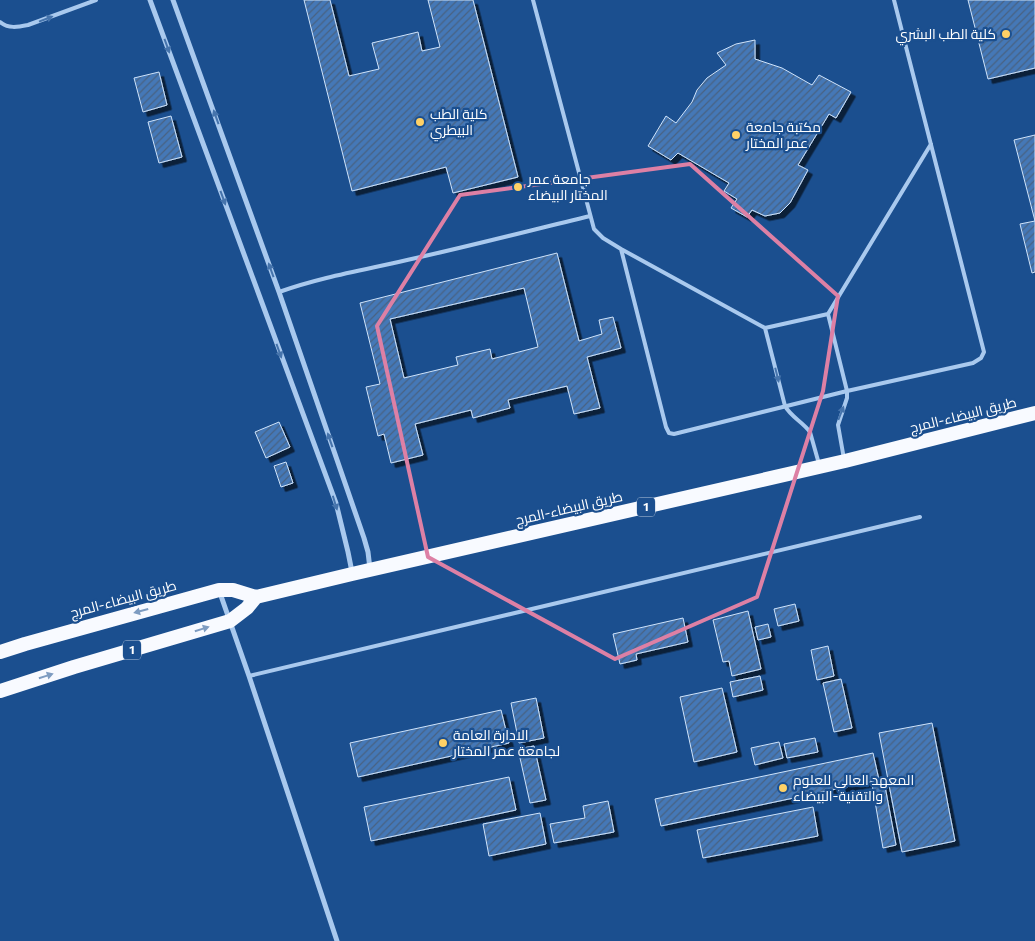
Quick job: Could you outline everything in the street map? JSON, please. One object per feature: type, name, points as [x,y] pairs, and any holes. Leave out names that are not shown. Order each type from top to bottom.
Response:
[{"type":"highway","name":"طريق البيضاء-المرج","points":[[0,652],[219,590],[233,590],[256,597],[845,461],[1035,413]]},
{"type":"highway","name":"1","points":[[0,691],[74,666],[230,621],[248,608],[256,597]]},
{"type":"street","points":[[150,0],[336,503],[352,574]]},
{"type":"street","points":[[173,0],[279,292],[367,547],[370,570]]},
{"type":"street","points":[[219,590],[337,941]]},
{"type":"lane","points":[[0,22],[4,26],[18,27],[28,25],[96,0]]},
{"type":"lane","points":[[533,0],[590,216],[597,233],[766,328],[828,314]]},
{"type":"lane","points":[[621,248],[669,433],[674,434],[848,391],[973,364],[981,358],[984,352],[894,0]]},
{"type":"lane","points":[[845,461],[838,425],[848,391],[828,314],[931,144]]},
{"type":"lane","points":[[279,292],[303,283],[590,216]]},
{"type":"lane","points":[[766,328],[785,406],[788,412],[808,428],[820,466]]},
{"type":"lane","points":[[249,676],[920,517]]},
{"type":"highlighted area","points":[[690,164],[838,296],[823,391],[757,597],[615,659],[428,557],[377,326],[460,195]]},
{"type":"building","name":"كلية الطب البيطري","points":[[304,0],[330,0],[349,76],[379,69],[372,43],[418,32],[422,51],[440,47],[428,0],[473,0],[518,177],[453,193],[446,167],[352,191]]},
{"type":"building","name":"كلية الطب البشري","points":[[968,0],[1035,0],[1035,68],[988,79]]},
{"type":"building","name":"مكتبة جامعة عمر المختار","points":[[755,40],[755,59],[782,68],[812,85],[819,75],[851,92],[836,118],[829,114],[798,165],[808,170],[790,203],[780,213],[765,216],[752,210],[747,217],[731,208],[737,199],[724,191],[729,183],[678,153],[671,160],[648,146],[666,116],[676,123],[707,78],[726,65],[717,53],[736,44]]},
{"type":"building","points":[[159,72],[167,105],[143,112],[134,78]]},
{"type":"building","points":[[171,116],[182,157],[159,163],[148,122]]},
{"type":"building","points":[[1035,135],[1035,221],[1014,140]]},
{"type":"building","points":[[1035,221],[1035,272],[1032,273],[1020,224]]},
{"type":"building","points":[[557,253],[579,341],[602,334],[599,320],[613,317],[621,348],[587,357],[600,408],[574,414],[567,386],[508,400],[510,408],[473,418],[471,410],[415,424],[423,455],[391,463],[384,434],[378,436],[366,387],[380,384],[360,303]],"holes":[[[524,288],[538,347],[492,359],[490,349],[456,357],[458,365],[404,378],[390,319]]]},
{"type":"building","points":[[279,422],[290,447],[266,458],[255,432]]},
{"type":"building","points":[[286,462],[293,483],[281,487],[274,466]]},
{"type":"building","points":[[795,604],[799,621],[778,626],[774,609]]},
{"type":"building","points":[[748,611],[761,669],[732,676],[729,661],[723,662],[713,620]]},
{"type":"building","points":[[683,618],[688,642],[636,654],[637,660],[620,664],[613,634]]},
{"type":"building","points":[[768,624],[771,637],[758,640],[755,627]]},
{"type":"building","points":[[828,646],[834,676],[817,680],[811,650]]},
{"type":"building","points":[[760,676],[763,690],[733,697],[730,682]]},
{"type":"building","points":[[841,679],[852,728],[834,732],[823,683]]},
{"type":"building","points":[[722,688],[737,752],[694,762],[680,697]]},
{"type":"building","points":[[536,698],[544,738],[519,743],[511,703]]},
{"type":"building","points":[[501,710],[509,743],[358,777],[350,743]]},
{"type":"building","points":[[932,723],[955,841],[902,852],[879,733]]},
{"type":"building","points":[[815,738],[818,752],[787,758],[784,744]]},
{"type":"building","points":[[779,742],[783,758],[755,765],[751,748]]},
{"type":"building","points":[[534,746],[546,800],[530,803],[518,749]]},
{"type":"building","points":[[873,753],[879,780],[661,826],[655,799]]},
{"type":"building","points":[[509,777],[516,810],[371,841],[364,807]]},
{"type":"building","points":[[884,781],[896,845],[883,848],[872,784]]},
{"type":"building","points":[[608,801],[614,832],[554,843],[550,824],[585,818],[583,806]]},
{"type":"building","points":[[813,807],[818,836],[703,858],[697,830]]},
{"type":"building","points":[[540,813],[546,844],[489,856],[483,824]]},
{"type":"place","name":"كلية الطب البشري","points":[[1006,34]]},
{"type":"place","name":"كلية الطب البيطري","points":[[420,122]]},
{"type":"place","name":"مكتبة جامعة عمر المختار","points":[[736,135]]},
{"type":"place","name":"جامعة عمر المختار البيضاء","points":[[518,187]]},
{"type":"place","name":"الادارة العامة لجامعة عمر المختار","points":[[443,743]]},
{"type":"place","name":"المعهد العالي للعلوم والتقنية-البيضاء","points":[[783,788]]}]
